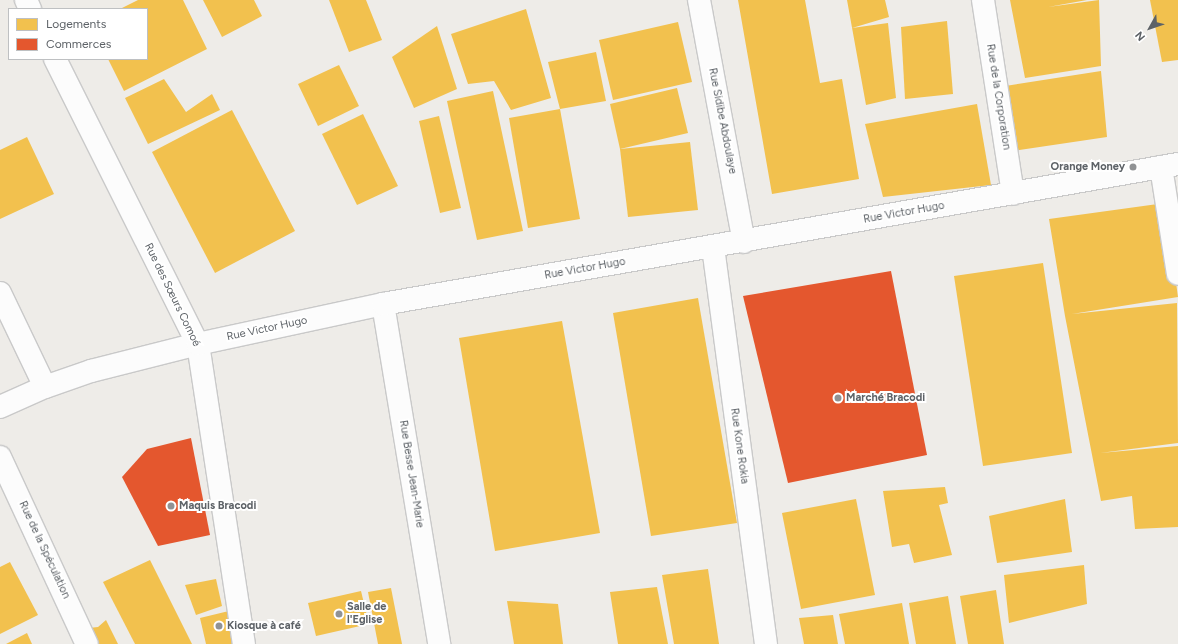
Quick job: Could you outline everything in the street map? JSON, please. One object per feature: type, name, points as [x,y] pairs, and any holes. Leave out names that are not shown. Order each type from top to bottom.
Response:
[{"type":"street","name":"Rue Sidibe Abdoulaye","points":[[699,0],[744,242]]},
{"type":"street","name":"Rue de la Corporation","points":[[983,0],[1013,194]]},
{"type":"street","name":"Rue des Sœurs Comoé","points":[[56,60],[198,344],[244,644]]},
{"type":"street","name":"Rue Victor Hugo","points":[[0,407],[45,387],[92,371],[198,344],[383,304],[744,242],[1170,165]]},
{"type":"street","points":[[1170,165],[1178,274]]},
{"type":"street","name":"Rue Kone Rokia","points":[[713,247],[766,644]]},
{"type":"street","points":[[0,293],[45,387]]},
{"type":"street","name":"Rue Besse Jean-Marie","points":[[383,304],[439,644]]},
{"type":"street","name":"Rue de la Spéculation","points":[[0,457],[87,644]]},
{"type":"building: Logements","points":[[138,0],[183,0],[207,49],[124,91],[108,60],[148,60],[148,8],[122,8]]},
{"type":"building: Logements","points":[[203,0],[254,0],[262,16],[222,37]]},
{"type":"building: Logements","points":[[329,0],[366,0],[382,40],[349,52]]},
{"type":"building: Logements","points":[[738,0],[805,0],[820,83],[842,79],[859,179],[772,194]]},
{"type":"building: Logements","points":[[847,0],[885,0],[889,17],[852,28]]},
{"type":"building: Logements","points":[[1010,0],[1087,0],[1048,7],[1099,0],[1101,66],[1025,78]]},
{"type":"building: Logements","points":[[1150,0],[1178,0],[1178,60],[1162,62]]},
{"type":"building: Logements","points":[[526,9],[551,98],[511,110],[494,81],[468,84],[451,34]]},
{"type":"building: Logements","points":[[947,21],[953,94],[905,99],[901,27]]},
{"type":"building: Logements","points":[[678,22],[692,82],[613,100],[599,40]]},
{"type":"building: Logements","points":[[888,23],[896,98],[866,105],[852,28]]},
{"type":"building: Logements","points":[[437,26],[457,89],[414,108],[392,57]]},
{"type":"building: Logements","points":[[596,52],[606,101],[560,109],[548,62]]},
{"type":"building: Logements","points":[[339,65],[359,106],[318,126],[298,84]]},
{"type":"building: Logements","points":[[1101,71],[1107,137],[1013,151],[999,87]]},
{"type":"building: Logements","points":[[164,79],[186,112],[212,94],[220,110],[148,144],[125,98]]},
{"type":"building: Logements","points":[[677,88],[688,133],[620,149],[610,104]]},
{"type":"building: Logements","points":[[493,91],[523,231],[477,240],[447,101]]},
{"type":"building: Logements","points":[[977,104],[991,185],[883,197],[865,124]]},
{"type":"building: Logements","points":[[560,109],[580,219],[528,228],[509,118]]},
{"type":"building: Logements","points":[[232,110],[295,231],[215,273],[152,152]]},
{"type":"building: Logements","points":[[363,114],[398,186],[357,205],[322,134]]},
{"type":"building: Logements","points":[[439,116],[461,208],[440,213],[419,121]]},
{"type":"building: Logements","points":[[27,137],[54,194],[0,219],[0,150]]},
{"type":"building: Logements","points":[[690,142],[698,210],[628,217],[620,149]]},
{"type":"building: Logements","points":[[1165,203],[1178,297],[1072,314],[1177,303],[1178,443],[1100,453],[1178,446],[1178,527],[1135,529],[1132,496],[1101,501],[1065,316],[1049,219]]},
{"type":"building: Logements","points":[[1043,263],[1072,453],[983,466],[954,276]]},
{"type":"building: Logements","points":[[698,298],[737,523],[651,536],[613,313]]},
{"type":"building: Logements","points":[[562,321],[600,533],[495,551],[459,338]]},
{"type":"building: Logements","points":[[945,487],[948,503],[939,505],[952,555],[914,563],[909,544],[892,547],[883,491]]},
{"type":"building: Logements","points":[[856,499],[875,595],[801,609],[782,513]]},
{"type":"building: Logements","points":[[1065,499],[1072,552],[997,563],[989,516]]},
{"type":"building: Logements","points":[[150,560],[192,644],[135,644],[103,582]]},
{"type":"building: Logements","points":[[10,562],[38,615],[0,634],[0,567]]},
{"type":"building: Logements","points":[[1084,565],[1087,604],[1009,623],[1004,575]]},
{"type":"building: Logements","points":[[708,569],[719,644],[674,644],[662,575]]},
{"type":"building: Logements","points":[[216,579],[222,606],[196,615],[185,585]]},
{"type":"building: Logements","points":[[657,587],[668,644],[618,644],[610,592]]},
{"type":"building: Logements","points":[[391,588],[402,644],[378,644],[368,592]]},
{"type":"building: Logements","points":[[996,590],[1004,644],[968,644],[960,596]]},
{"type":"building: Logements","name":"Salle de l'Eglise","points":[[361,591],[369,624],[316,636],[308,603]]},
{"type":"building: Logements","points":[[948,596],[956,644],[916,644],[909,603]]},
{"type":"building: Logements","points":[[507,601],[558,604],[563,644],[514,644]]},
{"type":"building: Logements","points":[[902,603],[909,644],[845,644],[839,614]]},
{"type":"building: Logements","name":"Kiosque à café","points":[[233,610],[236,644],[206,644],[200,618]]},
{"type":"building: Logements","points":[[833,615],[838,644],[804,644],[799,618]]},
{"type":"building: Logements","points":[[106,620],[118,644],[97,644],[89,628],[98,627]]},
{"type":"building: Logements","points":[[27,633],[32,644],[6,644]]},
{"type":"building: Commerces","points":[[891,271],[927,455],[788,483],[743,296]]},
{"type":"building: Commerces","name":"Maquis Bracodi","points":[[191,438],[210,535],[158,546],[122,477],[147,449]]},
{"type":"place","name":"Orange Money","points":[[1133,167]]},
{"type":"place","name":"Marché Bracodi","points":[[838,398]]},
{"type":"place","name":"Maquis Bracodi","points":[[171,506]]},
{"type":"place","name":"Salle de l'Eglise","points":[[339,614]]},
{"type":"place","name":"Kiosque à café","points":[[219,626]]}]
